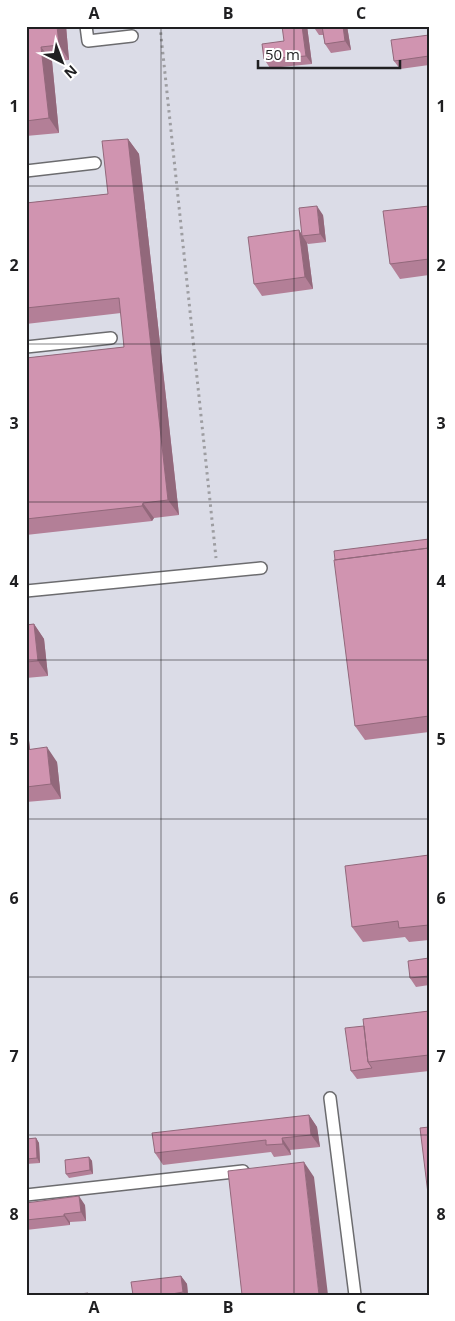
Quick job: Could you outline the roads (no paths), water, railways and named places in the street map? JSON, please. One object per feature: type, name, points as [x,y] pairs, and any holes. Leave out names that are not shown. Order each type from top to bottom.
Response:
[{"type":"lane","points":[[86,26],[88,41],[132,36]]},
{"type":"lane","points":[[26,171],[95,163]]},
{"type":"lane","points":[[26,347],[111,338]]},
{"type":"lane","points":[[26,591],[261,568]]},
{"type":"lane","points":[[330,1098],[355,1295]]},
{"type":"lane","points":[[26,1195],[258,1169]]}]
